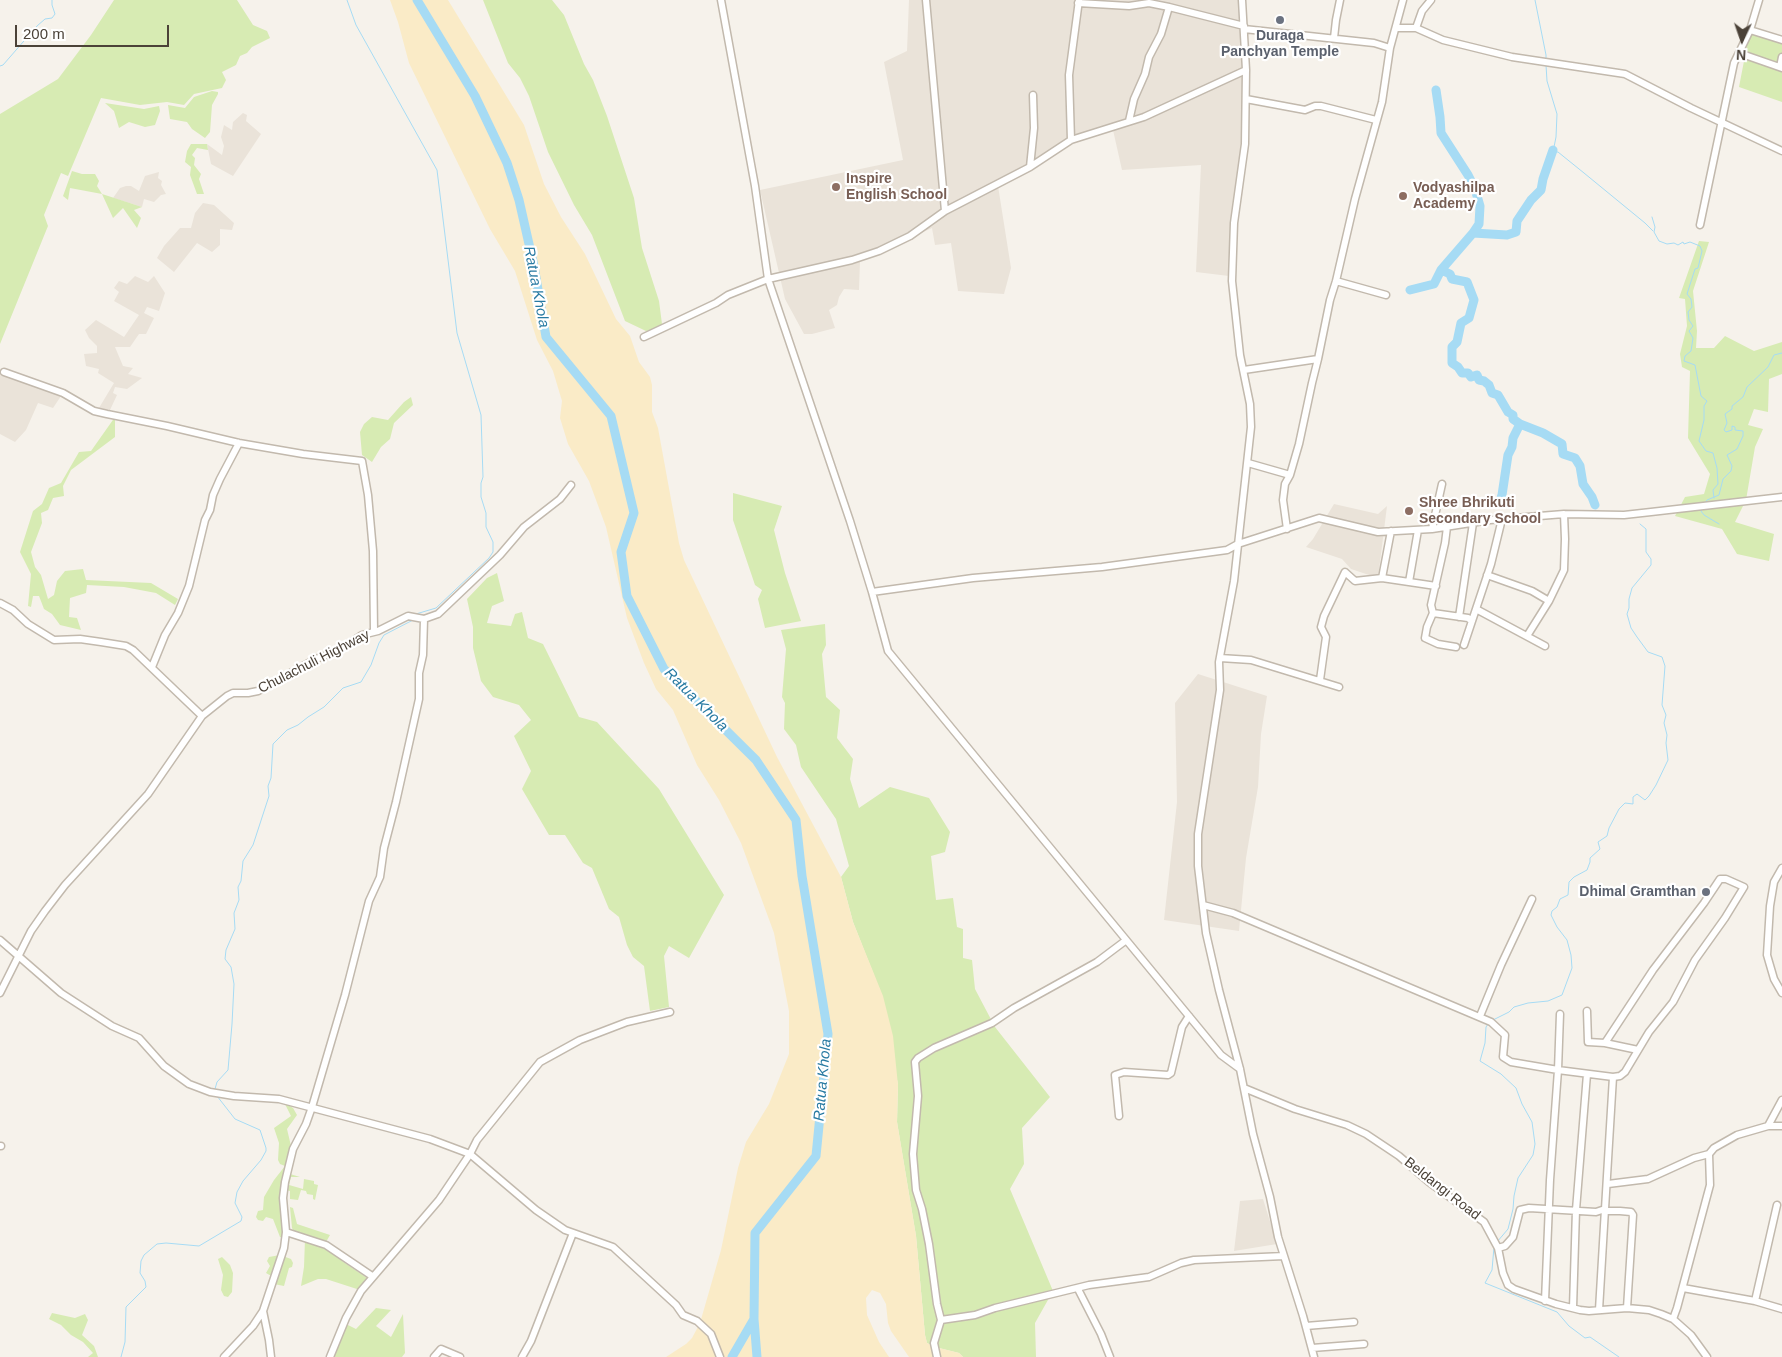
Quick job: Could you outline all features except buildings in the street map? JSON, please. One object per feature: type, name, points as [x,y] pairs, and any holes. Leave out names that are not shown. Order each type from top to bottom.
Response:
[{"type":"street","points":[[721,0],[755,186],[768,279],[850,521],[888,651],[1125,941],[1221,1055],[1240,1069]]},
{"type":"street","points":[[926,0],[945,211]]},
{"type":"street","points":[[1242,0],[1246,70],[1245,144],[1234,223],[1232,281],[1240,355],[1250,404],[1251,427],[1228,622],[1220,658],[1220,690],[1198,834],[1198,866],[1206,933],[1240,1069],[1253,1134],[1284,1256],[1314,1357]]},
{"type":"street","points":[[1334,38],[1340,0]]},
{"type":"street","points":[[1287,529],[1284,500],[1285,484],[1290,475],[1299,444],[1330,300],[1382,102],[1390,48],[1403,0]]},
{"type":"street","points":[[1416,28],[1422,11],[1431,0]]},
{"type":"street","points":[[1700,225],[1734,64],[1750,30],[1759,0]]},
{"type":"street","points":[[1071,140],[1069,75],[1078,1],[1129,6],[1149,3],[1169,6],[1244,28],[1374,43],[1390,48]]},
{"type":"street","points":[[1129,121],[1134,99],[1149,58],[1161,34],[1169,6]]},
{"type":"street","points":[[1396,28],[1416,28],[1443,40],[1512,56],[1625,74],[1721,123],[1782,151]]},
{"type":"street","points":[[1750,30],[1782,40]]},
{"type":"street","points":[[1739,53],[1781,67],[1782,57]]},
{"type":"street","points":[[644,337],[716,303],[728,295],[768,279],[852,260],[879,251],[910,236],[945,211],[1030,167],[1071,140],[1144,117],[1246,70]]},
{"type":"street","points":[[1030,167],[1034,128],[1033,95]]},
{"type":"street","points":[[1246,99],[1305,110],[1318,105],[1376,120]]},
{"type":"street","points":[[1336,281],[1386,295]]},
{"type":"street","points":[[1244,370],[1318,359]]},
{"type":"street","points":[[4,372],[63,393],[94,411],[239,443],[303,454],[362,461],[368,495],[373,551],[374,632]]},
{"type":"street","points":[[152,667],[165,635],[178,613],[190,586],[205,520],[210,510],[213,495],[239,443]]},
{"type":"street","points":[[1248,463],[1290,475]]},
{"type":"street","points":[[1432,529],[1442,484]]},
{"type":"street","name":"Chulachuli Highway","points":[[0,993],[31,931],[64,885],[148,794],[202,716],[227,696],[258,691],[316,658],[339,650],[362,635],[378,631],[408,616],[424,619],[438,614],[500,554],[524,527],[560,500],[571,485]]},
{"type":"street","points":[[872,592],[973,578],[1147,562],[1227,550],[1238,544],[1319,518],[1378,532],[1432,529],[1502,519],[1564,514],[1651,512],[1782,497]]},
{"type":"street","points":[[1527,636],[1549,601],[1564,570],[1564,514]]},
{"type":"street","points":[[1464,645],[1487,575],[1502,519]]},
{"type":"street","points":[[1459,617],[1473,523]]},
{"type":"street","points":[[1447,526],[1432,605],[1433,613],[1425,638],[1438,644],[1456,647]]},
{"type":"street","points":[[1409,582],[1418,530]]},
{"type":"street","points":[[1382,578],[1391,531]]},
{"type":"street","points":[[1320,680],[1326,637],[1321,627],[1324,616],[1345,572],[1355,581],[1382,578],[1436,586]]},
{"type":"street","points":[[1487,575],[1532,591],[1549,601]]},
{"type":"street","points":[[0,603],[13,610],[28,624],[50,638],[126,646],[152,667],[202,716]]},
{"type":"street","points":[[1476,609],[1545,646]]},
{"type":"street","points":[[1433,613],[1468,618],[1472,621]]},
{"type":"street","points":[[224,1357],[253,1326],[262,1311],[284,1248],[286,1232],[283,1198],[285,1182],[293,1149],[306,1124],[312,1107],[345,995],[369,901],[380,876],[384,848],[418,699],[419,673],[423,655],[424,619]]},
{"type":"street","points":[[1220,658],[1251,660],[1339,686]]},
{"type":"street","points":[[1782,868],[1774,882],[1770,906],[1767,955],[1774,979],[1782,993]]},
{"type":"street","points":[[1203,905],[1233,913],[1480,1016],[1503,1031],[1505,1035],[1503,1056],[1506,1060],[1528,1066],[1612,1077],[1620,1076],[1625,1072],[1638,1050],[1673,1002],[1696,960],[1744,887],[1726,879],[1720,879],[1654,970],[1605,1043]]},
{"type":"street","points":[[1480,1016],[1501,965],[1532,899]]},
{"type":"street","points":[[0,940],[62,993],[112,1026],[139,1038],[164,1066],[189,1084],[210,1092],[248,1098],[280,1099],[430,1139],[470,1154],[536,1210],[565,1230],[613,1247],[676,1305],[683,1315],[697,1321],[711,1334],[720,1357]]},
{"type":"street","points":[[937,1357],[934,1343],[941,1320],[929,1244],[916,1190],[913,1154],[918,1096],[915,1062],[934,1048],[992,1023],[1014,1008],[1097,962],[1125,941]]},
{"type":"street","points":[[1587,1010],[1588,1042],[1605,1043],[1638,1050]]},
{"type":"street","points":[[330,1357],[346,1318],[361,1290],[439,1200],[470,1154],[477,1140],[540,1062],[580,1040],[627,1022],[670,1012]]},
{"type":"street","points":[[1545,1301],[1560,1014]]},
{"type":"street","points":[[1119,1116],[1115,1075],[1124,1072],[1168,1075],[1182,1027],[1189,1016]]},
{"type":"street","points":[[1573,1308],[1576,1210],[1587,1074]]},
{"type":"street","points":[[1599,1310],[1608,1184],[1612,1077]]},
{"type":"street","name":"Beldangi Road","points":[[1244,1088],[1295,1109],[1366,1134],[1399,1156],[1429,1182],[1484,1222],[1498,1248],[1503,1273],[1508,1285],[1519,1292],[1545,1301],[1589,1311],[1627,1308],[1649,1310],[1673,1319],[1691,1335],[1707,1357]]},
{"type":"street","points":[[1768,1126],[1782,1100]]},
{"type":"street","points":[[1608,1184],[1648,1179],[1694,1158],[1709,1154],[1714,1148],[1737,1135],[1768,1126],[1782,1126]]},
{"type":"street","points":[[1673,1319],[1710,1185],[1709,1154]]},
{"type":"street","points":[[1755,1301],[1777,1205]]},
{"type":"street","points":[[1498,1248],[1505,1246],[1513,1237],[1520,1210],[1529,1208],[1631,1212],[1633,1215],[1627,1308]]},
{"type":"street","points":[[286,1232],[326,1246],[372,1276]]},
{"type":"street","points":[[522,1357],[531,1341],[573,1233]]},
{"type":"street","points":[[941,1320],[975,1315],[1058,1292],[1149,1277],[1181,1263],[1194,1260],[1284,1256]]},
{"type":"street","points":[[1683,1288],[1755,1301],[1782,1309]]},
{"type":"street","points":[[1078,1289],[1101,1334],[1110,1357]]},
{"type":"street","points":[[262,1311],[271,1357]]},
{"type":"street","points":[[1306,1326],[1354,1322]]},
{"type":"street","points":[[1312,1348],[1364,1344]]},
{"type":"street","points":[[434,1357],[442,1349],[460,1357]]},
{"type":"shaded area","points":[[909,0],[1241,0],[1246,140],[1229,276],[1196,272],[1201,165],[1122,170],[1113,130],[1071,141],[998,186],[1011,268],[1004,294],[958,291],[951,243],[935,245],[932,228],[860,261],[859,290],[844,289],[837,305],[829,310],[835,328],[812,334],[804,334],[785,299],[760,190],[903,160],[884,62],[907,51]]},
{"type":"shaded area","points":[[243,113],[247,115],[246,121],[261,134],[233,176],[211,164],[207,144],[222,155],[224,146],[221,137],[224,125],[232,130],[233,122]]},
{"type":"shaded area","points":[[159,172],[158,178],[162,181],[161,185],[166,194],[161,195],[154,202],[144,199],[142,207],[113,198],[120,188],[126,186],[131,186],[139,191],[145,176]]},
{"type":"shaded area","points":[[203,203],[214,205],[234,223],[232,230],[220,229],[220,245],[212,252],[197,243],[174,272],[157,258],[164,246],[180,228],[191,228],[195,213]]},
{"type":"shaded area","points":[[135,276],[148,282],[154,276],[165,293],[159,311],[147,307],[144,313],[154,318],[146,334],[139,334],[130,347],[115,347],[123,366],[133,368],[128,374],[142,378],[127,389],[115,387],[113,393],[117,395],[110,410],[99,408],[114,383],[98,373],[99,369],[86,366],[84,354],[97,353],[97,346],[89,338],[85,330],[96,320],[124,337],[139,315],[114,301],[119,292],[114,288],[119,281],[127,284]]},
{"type":"shaded area","points":[[0,371],[63,393],[53,408],[38,403],[26,430],[15,442],[0,434]]},
{"type":"shaded area","points":[[1334,504],[1378,514],[1387,506],[1378,578],[1351,569],[1342,559],[1306,547],[1313,539]]},
{"type":"shaded area","points":[[1198,674],[1267,696],[1261,734],[1258,787],[1246,858],[1239,931],[1164,920],[1177,802],[1175,703]]},
{"type":"shaded area","points":[[1263,1199],[1277,1244],[1234,1251],[1240,1201]]},
{"type":"green space","points":[[114,0],[237,0],[253,25],[267,31],[270,38],[252,47],[247,53],[240,56],[236,65],[222,72],[226,80],[222,88],[194,94],[184,105],[167,102],[140,105],[101,98],[68,176],[61,173],[44,215],[48,226],[0,344],[0,114],[58,79]]},
{"type":"green space","points":[[483,0],[552,0],[564,15],[607,116],[634,198],[642,248],[659,301],[662,324],[655,330],[646,331],[625,321],[592,235],[574,205],[548,152],[529,96],[520,78],[508,63]]},
{"type":"green space","points":[[1750,30],[1782,40],[1782,102],[1739,87]]},
{"type":"green space","points":[[212,91],[218,92],[218,94],[212,105],[210,132],[205,138],[192,129],[187,122],[170,119],[168,105],[185,108],[194,97]]},
{"type":"green space","points":[[105,103],[144,109],[159,106],[160,111],[155,125],[145,127],[129,122],[119,128],[114,111]]},
{"type":"green space","points":[[191,144],[207,144],[208,150],[197,148],[192,155],[195,158],[194,165],[201,174],[199,179],[204,194],[197,194],[190,175],[191,167],[185,162],[187,151]]},
{"type":"green space","points":[[72,171],[82,174],[95,174],[99,181],[97,186],[102,194],[70,188],[68,200],[63,196]]},
{"type":"green space","points":[[102,194],[142,207],[134,210],[141,218],[137,228],[123,208],[113,218]]},
{"type":"green space","points":[[1699,241],[1709,242],[1693,291],[1697,331],[1696,348],[1714,348],[1725,336],[1754,351],[1782,342],[1782,374],[1769,379],[1768,412],[1754,409],[1748,425],[1763,429],[1755,447],[1746,500],[1735,522],[1774,534],[1769,561],[1737,554],[1722,529],[1675,516],[1685,497],[1704,494],[1710,474],[1688,438],[1690,371],[1682,367],[1680,354],[1687,326],[1685,299],[1679,298]]},
{"type":"green space","points":[[411,397],[413,405],[394,423],[390,439],[381,447],[372,462],[362,455],[360,432],[364,424],[372,417],[388,420]]},
{"type":"green space","points":[[115,417],[115,437],[71,470],[63,486],[64,496],[53,498],[48,510],[41,513],[42,523],[31,552],[35,567],[41,575],[48,599],[54,595],[57,581],[65,571],[83,569],[86,580],[151,583],[178,599],[175,605],[156,593],[124,587],[87,585],[86,593],[70,598],[69,617],[77,618],[81,630],[60,625],[52,614],[44,609],[39,596],[33,596],[31,607],[28,606],[31,574],[20,552],[33,511],[42,504],[49,488],[61,483],[79,452],[91,451]]},
{"type":"green space","points":[[733,493],[782,506],[774,530],[785,573],[801,621],[765,628],[758,599],[762,590],[755,585],[733,520]]},
{"type":"green space","points":[[497,573],[504,601],[492,606],[487,623],[511,626],[515,614],[522,612],[528,638],[543,644],[579,717],[597,722],[659,789],[724,895],[689,958],[669,946],[664,956],[669,1007],[650,1011],[644,966],[633,957],[627,945],[619,917],[609,909],[592,868],[583,863],[565,835],[549,835],[522,789],[531,771],[514,736],[531,720],[519,705],[493,697],[481,681],[473,648],[473,627],[467,599],[487,578]]},
{"type":"green space","points":[[825,624],[826,645],[822,654],[826,697],[840,710],[837,738],[853,759],[850,779],[859,808],[890,787],[929,798],[950,832],[945,852],[931,856],[936,900],[953,898],[957,927],[963,929],[963,958],[972,960],[975,989],[995,1027],[1050,1097],[1022,1128],[1024,1164],[1010,1189],[1053,1291],[1035,1323],[1036,1357],[963,1357],[959,1353],[927,1343],[916,1236],[897,1122],[898,1085],[882,996],[853,922],[841,877],[849,866],[836,819],[801,767],[796,745],[784,729],[785,703],[782,697],[786,649],[781,630]]},
{"type":"green space","points":[[284,1102],[293,1108],[297,1115],[287,1129],[291,1146],[282,1187],[281,1216],[284,1238],[280,1237],[273,1219],[266,1217],[263,1221],[258,1220],[256,1217],[258,1211],[263,1210],[264,1197],[285,1166],[280,1164],[278,1160],[279,1143],[274,1128],[291,1116]]},
{"type":"green space","points":[[290,1174],[300,1177],[291,1177],[289,1185],[303,1189],[304,1179],[314,1181],[314,1184],[318,1185],[315,1200],[313,1195],[301,1190],[298,1200],[290,1199],[290,1191],[286,1190]]},
{"type":"green space","points":[[290,1207],[293,1208],[297,1224],[330,1235],[326,1242],[294,1232]]},
{"type":"green space","points":[[305,1239],[338,1256],[342,1261],[367,1278],[360,1290],[326,1279],[318,1279],[301,1286]]},
{"type":"green space","points":[[280,1255],[291,1259],[293,1263],[292,1267],[289,1268],[284,1286],[274,1284],[275,1278],[266,1273],[270,1266],[267,1261],[269,1257]]},
{"type":"green space","points":[[222,1257],[230,1265],[233,1273],[232,1292],[228,1297],[224,1296],[221,1290],[223,1275],[218,1259]]},
{"type":"green space","points":[[376,1308],[391,1310],[376,1326],[391,1337],[403,1314],[405,1353],[402,1357],[331,1357],[344,1323],[356,1329]]},
{"type":"green space","points":[[52,1313],[75,1318],[85,1314],[88,1320],[82,1335],[94,1346],[98,1357],[88,1357],[93,1353],[83,1342],[71,1335],[61,1325],[49,1319]]},
{"type":"sand","points":[[390,0],[448,0],[524,125],[544,184],[561,217],[585,254],[616,319],[630,336],[639,362],[650,377],[652,385],[652,412],[658,428],[679,543],[684,560],[777,757],[841,877],[853,922],[883,996],[893,1036],[898,1085],[897,1122],[916,1236],[925,1335],[927,1343],[959,1353],[963,1357],[909,1357],[891,1331],[886,1304],[880,1293],[872,1290],[866,1298],[867,1315],[879,1342],[889,1357],[666,1357],[692,1338],[700,1323],[721,1250],[738,1168],[746,1142],[769,1104],[789,1054],[789,1011],[774,933],[741,843],[719,800],[697,765],[673,710],[656,689],[644,663],[627,618],[606,527],[589,481],[568,444],[560,418],[562,401],[553,371],[537,340],[515,271],[490,229],[409,63]]},
{"type":"waterway","points":[[0,66],[3,65],[37,26],[45,19],[52,18],[55,14],[52,0]]},
{"type":"waterway","points":[[347,0],[356,25],[437,170],[457,333],[481,415],[483,477],[481,497],[486,513],[486,527],[493,542],[493,552],[436,608],[416,614]]},
{"type":"waterway","name":"Ratua Khola","points":[[417,0],[475,96],[507,163],[519,200],[534,266],[546,337],[611,416],[634,513],[621,552],[627,596],[664,669],[756,760],[796,820],[802,876],[828,1034],[816,1156],[755,1233],[754,1319],[757,1357]]},
{"type":"waterway","points":[[1535,0],[1546,61]]},
{"type":"waterway","points":[[1546,65],[1547,81],[1557,114],[1553,152],[1558,152],[1653,231]]},
{"type":"waterway","points":[[1436,90],[1441,133],[1468,175],[1480,206],[1479,224],[1473,233]]},
{"type":"waterway","points":[[1410,290],[1434,284],[1441,270],[1473,233],[1507,235],[1516,232],[1517,221],[1531,200],[1541,190],[1553,150]]},
{"type":"waterway","points":[[1652,217],[1655,227],[1654,232],[1659,241],[1678,245],[1683,242],[1684,244],[1690,242],[1700,246],[1702,251],[1698,268],[1695,269],[1687,294],[1691,299],[1692,307],[1688,312],[1689,320],[1693,326],[1689,331],[1693,338],[1691,351],[1685,356],[1684,361],[1695,365],[1701,396],[1707,401],[1704,406],[1704,420],[1699,441],[1706,451],[1713,453],[1717,468],[1718,484],[1713,490],[1714,498]]},
{"type":"waterway","points":[[1441,270],[1450,274],[1452,279],[1467,282],[1474,300],[1469,318],[1461,323],[1457,342],[1452,347],[1452,363],[1462,373],[1468,373],[1471,377],[1477,375],[1479,380],[1489,385],[1492,393],[1498,395],[1508,412],[1513,415],[1513,419],[1562,444],[1563,454],[1575,458],[1580,466],[1583,484],[1595,505]]},
{"type":"waterway","points":[[1705,503],[1707,500],[1719,495],[1723,479],[1731,471],[1732,466],[1727,455],[1737,449],[1743,436],[1743,431],[1735,430],[1735,427],[1732,426],[1732,430],[1726,432],[1724,430],[1727,423],[1725,414],[1743,397],[1747,387],[1768,367],[1774,355],[1782,353]]},
{"type":"waterway","points":[[1499,504],[1508,455],[1520,424]]},
{"type":"waterway","points":[[1702,509],[1701,511],[1704,515],[1719,524]]},
{"type":"waterway","points":[[1493,1020],[1509,1012],[1514,1007],[1528,1003],[1548,1001],[1562,995],[1572,968],[1571,955],[1567,940],[1551,915],[1552,911],[1557,907],[1560,899],[1568,895],[1569,882],[1587,870],[1590,858],[1600,849],[1598,842],[1607,836],[1619,809],[1625,803],[1633,804],[1633,797],[1637,794],[1645,800],[1656,785],[1668,760],[1667,735],[1664,723],[1666,715],[1662,705],[1665,666],[1662,657],[1648,652],[1637,637],[1631,628],[1627,614],[1632,588],[1651,565],[1651,559],[1646,552],[1646,529],[1640,524]]},
{"type":"waterway","points":[[215,1089],[217,1082],[228,1070],[232,1024],[234,984],[231,967],[225,959],[226,950],[235,929],[234,913],[239,900],[238,887],[241,881],[243,861],[253,845],[269,796],[268,786],[271,778],[273,744],[287,730],[298,725],[324,707],[343,688],[361,682],[371,665],[384,635],[413,620]]},
{"type":"waterway","points":[[1488,1024],[1480,1061],[1501,1074],[1516,1088],[1532,1122],[1535,1144],[1533,1155],[1518,1178],[1508,1229],[1497,1242]]},
{"type":"waterway","points":[[121,1357],[125,1342],[126,1307],[146,1287],[140,1273],[141,1261],[144,1255],[157,1244],[199,1246],[241,1221],[242,1217],[235,1203],[237,1192],[243,1181],[261,1160],[266,1148],[260,1130],[235,1119],[217,1096]]},
{"type":"waterway","points":[[1494,1247],[1492,1270],[1485,1283],[1557,1312],[1569,1326],[1585,1338],[1590,1337],[1619,1357]]},
{"type":"waterway","points":[[732,1357],[754,1319]]},
{"type":"place","name":"Duraga Panchyan Temple","points":[[1280,20]]},
{"type":"place","name":"Inspire English School","points":[[836,187]]},
{"type":"place","name":"Vodyashilpa Academy","points":[[1403,196]]},
{"type":"place","name":"Shree Bhrikuti Secondary School","points":[[1409,511]]},
{"type":"place","name":"Dhimal Gramthan","points":[[1706,892]]}]
